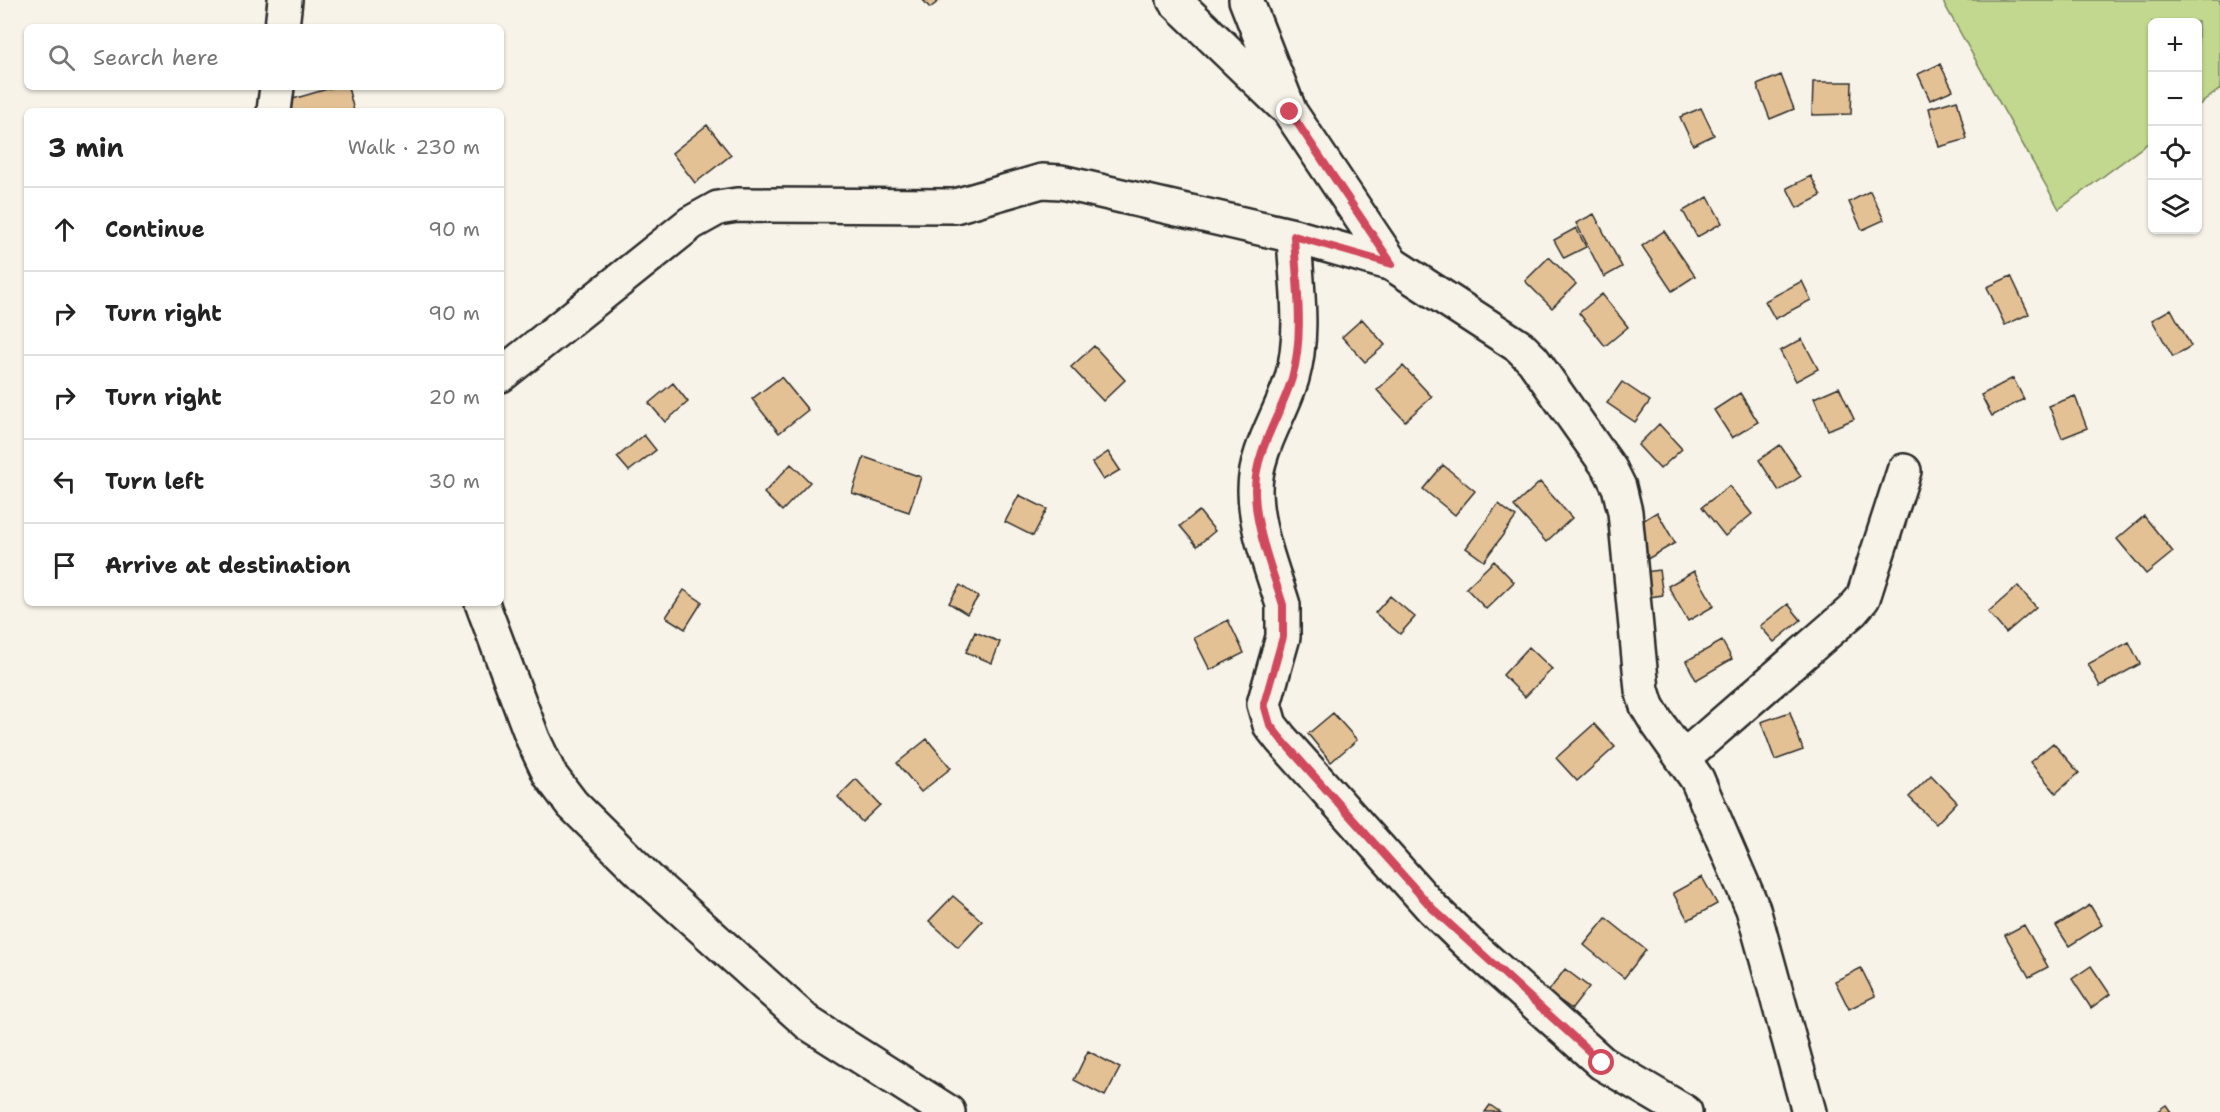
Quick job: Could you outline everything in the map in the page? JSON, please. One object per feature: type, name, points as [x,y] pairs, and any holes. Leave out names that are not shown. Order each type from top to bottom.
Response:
[{"type":"street","points":[[282,24],[285,0]]},
{"type":"street","points":[[1174,0],[1290,112],[1392,264]]},
{"type":"street","points":[[1246,0],[1290,112]]},
{"type":"street","points":[[274,108],[277,90]]},
{"type":"street","points":[[504,373],[692,223],[718,208],[737,205],[955,206],[1042,181],[1061,182],[1294,236],[1392,264],[1520,347],[1533,360],[1610,469],[1619,487],[1625,512],[1642,690],[1651,714],[1684,757],[1697,779],[1753,909],[1809,1112]]},
{"type":"street","points":[[1294,236],[1298,336],[1296,358],[1292,377],[1258,462],[1255,487],[1255,509],[1283,605],[1285,622],[1283,637],[1266,693],[1265,714],[1270,725],[1297,757],[1433,909],[1468,943],[1602,1063],[1685,1112]]},
{"type":"street","points":[[1684,757],[1852,611],[1863,598],[1904,471]]},
{"type":"street","points":[[483,606],[533,739],[550,775],[572,804],[648,879],[808,1023],[948,1112]]},
{"type":"green space","points":[[1942,0],[2220,0],[2220,89],[2202,103],[2202,18],[2148,18],[2148,143],[2059,209]]},
{"type":"building","points":[[923,0],[940,0],[930,8]]},
{"type":"building","points":[[1940,64],[1953,90],[1930,100],[1918,74]]},
{"type":"building","points":[[1781,75],[1794,109],[1770,119],[1757,85]]},
{"type":"building","points":[[1813,82],[1852,82],[1851,114],[1812,115]]},
{"type":"building","points":[[324,90],[349,90],[353,108],[278,108],[276,104]]},
{"type":"building","points":[[1957,100],[1967,139],[1939,147],[1929,108]]},
{"type":"building","points":[[1701,108],[1714,135],[1693,145],[1680,117]]},
{"type":"building","points":[[707,125],[731,155],[695,183],[672,153]]},
{"type":"building","points":[[1811,176],[1821,196],[1797,208],[1787,188]]},
{"type":"building","points":[[1870,191],[1884,220],[1862,230],[1849,202]]},
{"type":"building","points":[[1708,197],[1722,223],[1697,237],[1683,211]]},
{"type":"building","points":[[1708,197],[1722,223],[1697,237],[1683,211]]},
{"type":"building","points":[[1594,214],[1622,267],[1604,277],[1576,223]]},
{"type":"building","points":[[1576,228],[1586,247],[1564,258],[1554,240]]},
{"type":"building","points":[[1664,231],[1695,276],[1672,291],[1642,246]]},
{"type":"building","points":[[1549,257],[1576,284],[1552,308],[1525,281]]},
{"type":"building","points":[[2011,276],[2029,314],[2005,325],[1987,287]]},
{"type":"building","points":[[1802,281],[1811,300],[1775,319],[1765,301]]},
{"type":"building","points":[[1602,294],[1628,327],[1605,346],[1579,313]]},
{"type":"building","points":[[2171,309],[2191,346],[2173,357],[2152,320]]},
{"type":"building","points":[[1362,319],[1385,345],[1365,362],[1342,337]]},
{"type":"building","points":[[1802,339],[1818,369],[1796,381],[1780,351]]},
{"type":"building","points":[[1094,346],[1125,380],[1103,401],[1071,367]]},
{"type":"building","points":[[1403,366],[1432,397],[1405,421],[1377,390]]},
{"type":"building","points":[[781,377],[808,410],[779,433],[752,399]]},
{"type":"building","points":[[2013,378],[2024,399],[1992,416],[1981,395]]},
{"type":"building","points":[[1622,382],[1650,401],[1635,422],[1607,403]]},
{"type":"building","points":[[673,383],[688,402],[665,422],[649,403]]},
{"type":"building","points":[[1839,387],[1854,419],[1828,430],[1814,398]]},
{"type":"building","points":[[1740,393],[1758,422],[1732,438],[1714,410]]},
{"type":"building","points":[[2075,396],[2087,428],[2062,438],[2049,406]]},
{"type":"building","points":[[1659,424],[1682,449],[1660,469],[1638,445]]},
{"type":"building","points":[[644,435],[656,450],[629,471],[617,457]]},
{"type":"building","points":[[1780,445],[1801,476],[1779,491],[1759,460]]},
{"type":"building","points":[[1108,452],[1120,470],[1103,480],[1092,463]]},
{"type":"building","points":[[1108,452],[1120,470],[1103,480],[1092,463]]},
{"type":"building","points":[[864,457],[921,477],[909,512],[852,493]]},
{"type":"building","points":[[791,464],[810,482],[782,511],[764,493]]},
{"type":"building","points":[[1443,465],[1475,491],[1455,515],[1423,489]]},
{"type":"building","points":[[1540,482],[1572,518],[1546,542],[1514,506]]},
{"type":"building","points":[[1729,486],[1752,514],[1725,536],[1702,507]]},
{"type":"building","points":[[1019,495],[1047,509],[1033,536],[1005,522]]},
{"type":"building","points":[[1498,504],[1516,517],[1484,561],[1466,548]]},
{"type":"building","points":[[1199,511],[1215,531],[1197,546],[1180,526]]},
{"type":"building","points":[[1657,512],[1675,543],[1639,564],[1621,534]]},
{"type":"building","points":[[2144,516],[2173,552],[2146,574],[2117,539]]},
{"type":"building","points":[[2144,516],[2173,552],[2146,574],[2117,539]]},
{"type":"building","points":[[1494,561],[1514,582],[1486,609],[1466,588]]},
{"type":"building","points":[[1659,570],[1663,595],[1635,599],[1632,574]]},
{"type":"building","points":[[1694,571],[1714,606],[1688,621],[1668,586]]},
{"type":"building","points":[[960,585],[978,597],[967,614],[949,603]]},
{"type":"building","points":[[2018,586],[2036,607],[2006,633],[1988,612]]},
{"type":"building","points":[[684,590],[702,602],[685,629],[666,617]]},
{"type":"building","points":[[1390,596],[1415,617],[1400,634],[1375,613]]},
{"type":"building","points":[[1788,604],[1801,620],[1774,642],[1760,626]]},
{"type":"building","points":[[1228,620],[1244,653],[1210,670],[1194,638]]},
{"type":"building","points":[[975,632],[1000,642],[992,663],[966,652]]},
{"type":"building","points":[[1722,641],[1732,659],[1696,680],[1686,661]]},
{"type":"building","points":[[2129,642],[2140,664],[2100,686],[2088,664]]},
{"type":"building","points":[[1529,647],[1552,669],[1525,697],[1503,675]]},
{"type":"building","points":[[1790,712],[1803,750],[1775,760],[1761,722]]},
{"type":"building","points":[[1333,713],[1357,740],[1331,762],[1308,734]]},
{"type":"building","points":[[1594,724],[1615,747],[1577,781],[1556,758]]},
{"type":"building","points":[[927,739],[951,768],[921,792],[897,763]]},
{"type":"building","points":[[927,739],[951,768],[921,792],[897,763]]},
{"type":"building","points":[[2053,743],[2079,773],[2056,793],[2030,762]]},
{"type":"building","points":[[1931,775],[1957,802],[1936,824],[1909,797]]},
{"type":"building","points":[[856,779],[880,805],[862,822],[838,797]]},
{"type":"building","points":[[1702,877],[1717,904],[1688,920],[1673,893]]},
{"type":"building","points":[[953,896],[982,921],[958,947],[929,921]]},
{"type":"building","points":[[2090,905],[2102,925],[2069,946],[2056,926]]},
{"type":"building","points":[[1606,918],[1646,950],[1624,978],[1584,945]]},
{"type":"building","points":[[2024,925],[2048,967],[2029,977],[2005,935]]},
{"type":"building","points":[[2091,966],[2110,994],[2091,1008],[2072,979]]},
{"type":"building","points":[[1861,968],[1875,996],[1849,1009],[1835,981]]},
{"type":"building","points":[[1565,969],[1589,987],[1572,1009],[1548,992]]},
{"type":"building","points":[[1088,1051],[1120,1068],[1105,1096],[1074,1080]]},
{"type":"building","points":[[1490,1105],[1500,1112],[1485,1112]]},
{"type":"building","points":[[2166,1105],[2171,1112],[2156,1112]]},
{"type":"route","points":[[1290,112],[1392,264],[1294,236],[1298,336],[1296,358],[1292,377],[1258,462],[1255,487],[1255,509],[1283,605],[1285,622],[1283,637],[1266,693],[1265,714],[1281,739],[1433,909],[1602,1063]]}]
